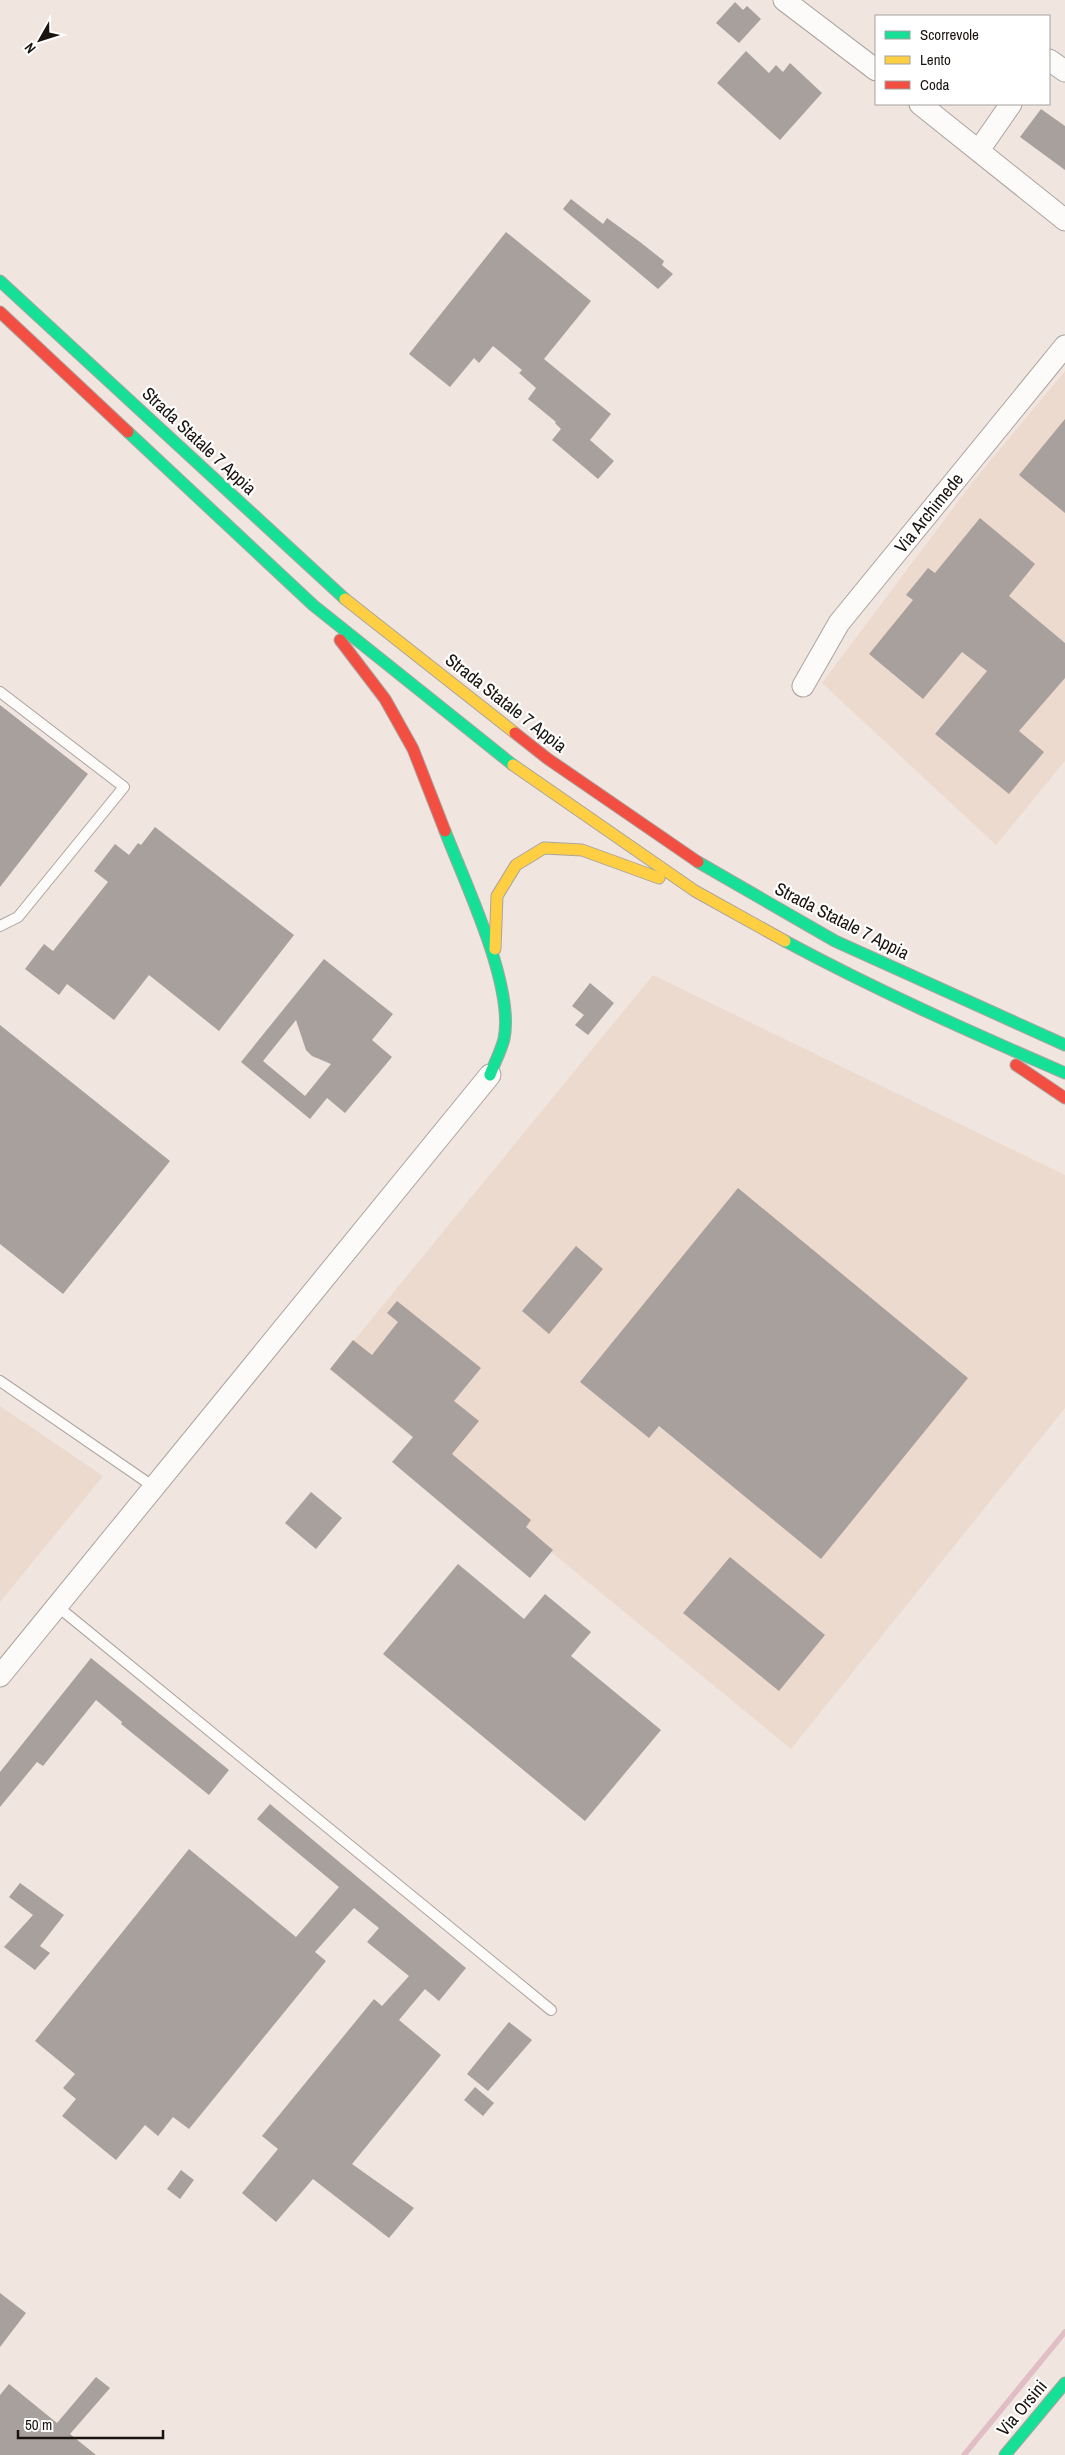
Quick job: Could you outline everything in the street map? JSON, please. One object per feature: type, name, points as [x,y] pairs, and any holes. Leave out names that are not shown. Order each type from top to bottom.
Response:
[{"type":"main road","name":"Strada Statale 7 Appia","points":[[0,281],[329,586],[548,759],[717,874],[835,941],[1065,1045]]},
{"type":"main road","points":[[0,312],[313,605],[532,780],[695,891],[824,962],[952,1024],[1065,1072]]},
{"type":"main road","points":[[313,605],[385,699],[413,749],[494,958],[505,1002],[504,1039],[490,1075]]},
{"type":"main road","points":[[494,958],[497,896],[516,865],[544,848],[582,850],[695,891]]},
{"type":"main road","points":[[1015,1023],[1065,1039]]},
{"type":"main road","points":[[952,1024],[1065,1098]]},
{"type":"main road","name":"Via Orsini","points":[[1005,2455],[1065,2383]]},
{"type":"street","points":[[784,0],[875,69]]},
{"type":"street","points":[[1050,61],[1065,71]]},
{"type":"street","points":[[921,105],[1065,220]]},
{"type":"street","points":[[979,150],[1010,105]]},
{"type":"street","name":"Via Archimede","points":[[803,686],[838,623],[1065,346]]},
{"type":"street","points":[[0,1676],[490,1075]]},
{"type":"lane","points":[[0,692],[124,786],[18,917],[0,926]]},
{"type":"lane","points":[[0,1381],[154,1487]]},
{"type":"lane","points":[[57,1606],[551,2010]]},
{"type":"shaded area","points":[[1065,371],[1065,761],[996,845],[822,683],[975,479]]},
{"type":"shaded area","points":[[653,975],[1065,1175],[1065,1408],[791,1749],[330,1370]]},
{"type":"shaded area","points":[[0,1406],[103,1476],[0,1602]]},
{"type":"building","points":[[735,2],[743,10],[747,6],[761,19],[739,43],[716,23]]},
{"type":"building","points":[[746,51],[769,73],[776,65],[783,72],[790,63],[822,93],[780,140],[717,83]]},
{"type":"building","points":[[1041,109],[1065,126],[1065,170],[1020,137]]},
{"type":"building","points":[[571,199],[603,224],[607,218],[640,242],[664,261],[662,265],[673,274],[658,289],[563,209]]},
{"type":"building","points":[[506,232],[591,301],[544,359],[611,414],[590,440],[614,461],[598,479],[552,440],[561,429],[556,422],[528,399],[536,388],[519,373],[522,370],[493,346],[479,363],[474,358],[450,387],[409,354]]},
{"type":"building","points":[[1065,419],[1065,513],[1019,475]]},
{"type":"building","points":[[980,518],[1035,564],[1009,596],[1065,643],[1065,678],[1019,731],[1044,752],[1009,794],[935,734],[987,671],[962,652],[923,699],[869,654],[913,600],[906,595],[928,568],[935,573]]},
{"type":"building","points":[[0,705],[88,774],[0,887]]},
{"type":"building","points":[[155,827],[294,935],[219,1031],[149,975],[114,1020],[67,984],[59,995],[25,969],[44,944],[53,951],[108,882],[94,871],[115,844],[129,855],[138,843],[141,845]]},
{"type":"building","points":[[324,959],[393,1014],[372,1040],[392,1057],[345,1113],[327,1098],[310,1119],[241,1062]],"holes":[[[296,1020],[306,1050],[312,1056],[331,1064],[305,1096],[263,1061]]]},
{"type":"building","points":[[590,983],[614,1003],[588,1035],[575,1025],[584,1015],[572,1006]]},
{"type":"building","points":[[0,1025],[170,1161],[63,1294],[0,1244]]},
{"type":"building","points":[[738,1188],[968,1378],[821,1559],[659,1426],[649,1438],[580,1382]]},
{"type":"building","points":[[576,1246],[603,1269],[549,1334],[522,1311]]},
{"type":"building","points":[[397,1301],[481,1368],[454,1401],[479,1421],[452,1454],[531,1520],[526,1527],[553,1550],[530,1578],[392,1462],[413,1437],[330,1369],[353,1340],[372,1355],[398,1322],[387,1313]]},
{"type":"building","points":[[311,1492],[342,1518],[316,1549],[285,1523]]},
{"type":"building","points":[[730,1557],[825,1635],[779,1691],[683,1613]]},
{"type":"building","points":[[458,1564],[524,1619],[545,1594],[591,1632],[571,1656],[661,1730],[585,1821],[383,1654]]},
{"type":"building","points":[[91,1658],[229,1770],[209,1795],[121,1724],[122,1722],[96,1700],[43,1766],[37,1762],[0,1807],[0,1772]]},
{"type":"building","points":[[270,1804],[466,1968],[439,2001],[425,1989],[399,2020],[441,2055],[352,2164],[414,2208],[389,2238],[313,2179],[276,2222],[242,2193],[278,2149],[262,2136],[374,1999],[382,2006],[409,1976],[367,1942],[379,1928],[354,1908],[315,1952],[326,1961],[189,2129],[173,2117],[158,2136],[145,2125],[116,2160],[62,2116],[76,2099],[63,2088],[75,2074],[35,2041],[189,1849],[296,1937],[339,1887],[257,1819]]},
{"type":"building","points":[[20,1883],[64,1915],[40,1946],[50,1953],[35,1970],[4,1947],[33,1915],[9,1897]]},
{"type":"building","points":[[509,2022],[532,2040],[488,2091],[467,2074]]},
{"type":"building","points":[[475,2087],[494,2103],[483,2116],[464,2100]]},
{"type":"building","points":[[181,2170],[194,2180],[180,2199],[167,2189]]},
{"type":"building","points":[[0,2293],[26,2313],[0,2347]]},
{"type":"building","points":[[96,2377],[110,2388],[70,2434],[96,2455],[0,2455],[0,2395],[9,2384],[57,2423]]},
{"type":"waterway","points":[[964,2455],[1065,2332]]},
{"type":"traffic: fast","points":[[0,281],[345,599]]},
{"type":"traffic: fast","points":[[128,432],[313,605],[513,765]]},
{"type":"traffic: fast","points":[[445,831],[486,935],[502,991],[505,1017],[504,1039],[490,1075]]},
{"type":"traffic: fast","points":[[698,862],[835,941],[1065,1045]]},
{"type":"traffic: fast","points":[[785,941],[854,977],[1065,1073]]},
{"type":"traffic: fast","points":[[1005,2455],[1065,2383]]},
{"type":"traffic: slow","points":[[345,599],[515,733]]},
{"type":"traffic: slow","points":[[513,765],[695,891],[785,941]]},
{"type":"traffic: slow","points":[[495,949],[497,896],[516,865],[544,848],[582,850],[659,878]]},
{"type":"traffic: jam","points":[[0,312],[128,432]]},
{"type":"traffic: jam","points":[[340,640],[385,699],[413,749],[445,831]]},
{"type":"traffic: jam","points":[[515,733],[548,759],[698,862]]},
{"type":"traffic: jam","points":[[1016,1065],[1065,1098]]}]
